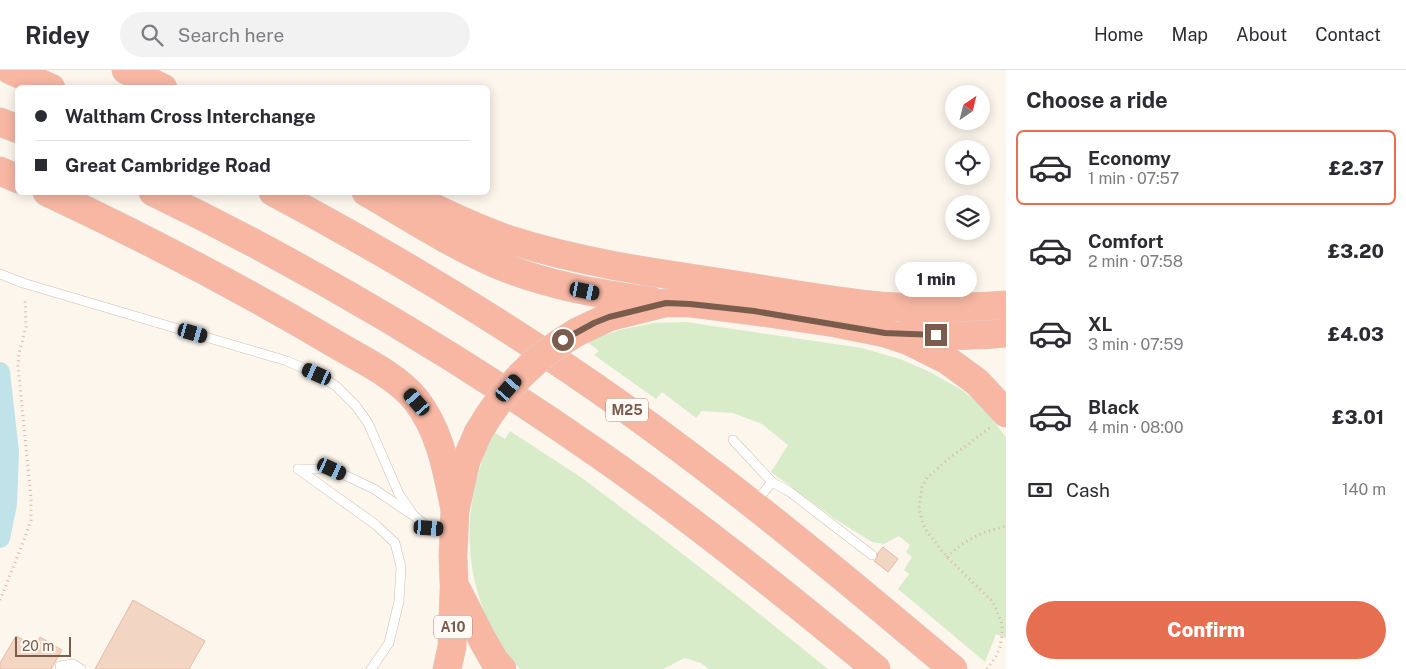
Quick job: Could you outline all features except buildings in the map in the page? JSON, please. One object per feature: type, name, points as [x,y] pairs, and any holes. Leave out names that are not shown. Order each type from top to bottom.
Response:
[{"type":"highway","points":[[10,70],[44,85]]},
{"type":"highway","points":[[126,70],[157,85]]},
{"type":"highway","points":[[0,122],[15,128]]},
{"type":"highway","points":[[0,171],[15,178]]},
{"type":"highway","points":[[53,195],[152,242],[225,281],[317,333],[399,383],[417,402],[438,441],[444,457],[454,520]]},
{"type":"highway","points":[[159,195],[301,268],[405,328],[540,414],[598,454],[772,584],[876,669]]},
{"type":"highway","name":"M25","points":[[278,195],[474,307],[622,406],[805,546],[952,669]]},
{"type":"highway","points":[[371,195],[450,241],[498,264],[529,276],[601,294],[666,303],[754,311],[885,333],[953,336],[1006,333]]},
{"type":"highway","points":[[408,195],[463,221],[508,239],[569,257],[600,263],[871,305],[936,308],[1006,305]]},
{"type":"highway","points":[[502,669],[494,660],[482,639],[454,584],[454,520],[466,461],[478,432],[497,403],[522,372],[549,349],[609,317],[666,303]]},
{"type":"highway","points":[[885,333],[909,341],[948,360],[977,382],[1001,418]]},
{"type":"highway","name":"A10","points":[[447,669],[452,647],[454,584]]},
{"type":"lane","points":[[0,274],[287,361],[317,374],[336,386],[356,406],[368,423],[399,494],[414,516]]},
{"type":"lane","points":[[732,440],[772,482],[790,492],[872,555]]},
{"type":"lane","points":[[371,669],[389,643],[399,601],[402,567],[395,544],[376,524],[298,469],[332,469],[374,490],[429,528],[454,520]]},
{"type":"lane","points":[[753,505],[772,482]]},
{"type":"lane","points":[[60,666],[72,664],[81,669]]},
{"type":"path","points":[[0,600],[31,520],[31,498],[18,366],[19,353],[26,327],[23,282]]},
{"type":"path","points":[[987,669],[1000,647],[1002,635],[1002,624],[993,602],[987,594],[947,557],[927,532],[919,509],[922,487],[927,478],[1001,418]]},
{"type":"path","points":[[947,557],[970,538],[1006,526]]},
{"type":"green space","points":[[686,322],[862,348],[900,359],[930,372],[962,390],[983,407],[1006,437],[1006,638],[996,634],[985,662],[898,589],[909,574],[904,570],[912,557],[906,552],[910,545],[899,536],[884,544],[872,542],[835,519],[771,472],[788,445],[762,424],[733,413],[702,411],[696,418],[662,392],[656,399],[594,355],[599,351],[587,342],[619,330],[654,323]]},
{"type":"green space","points":[[510,431],[582,478],[742,600],[828,669],[709,669],[701,663],[685,658],[663,669],[520,669],[503,648],[489,622],[479,596],[472,568],[470,541],[475,486],[483,459],[494,432],[505,439]]},
{"type":"waterway","points":[[0,372],[9,452],[7,504],[0,538]]},
{"type":"route","points":[[563,340],[609,317],[666,303],[754,311],[835,323],[885,333],[936,335]]}]
